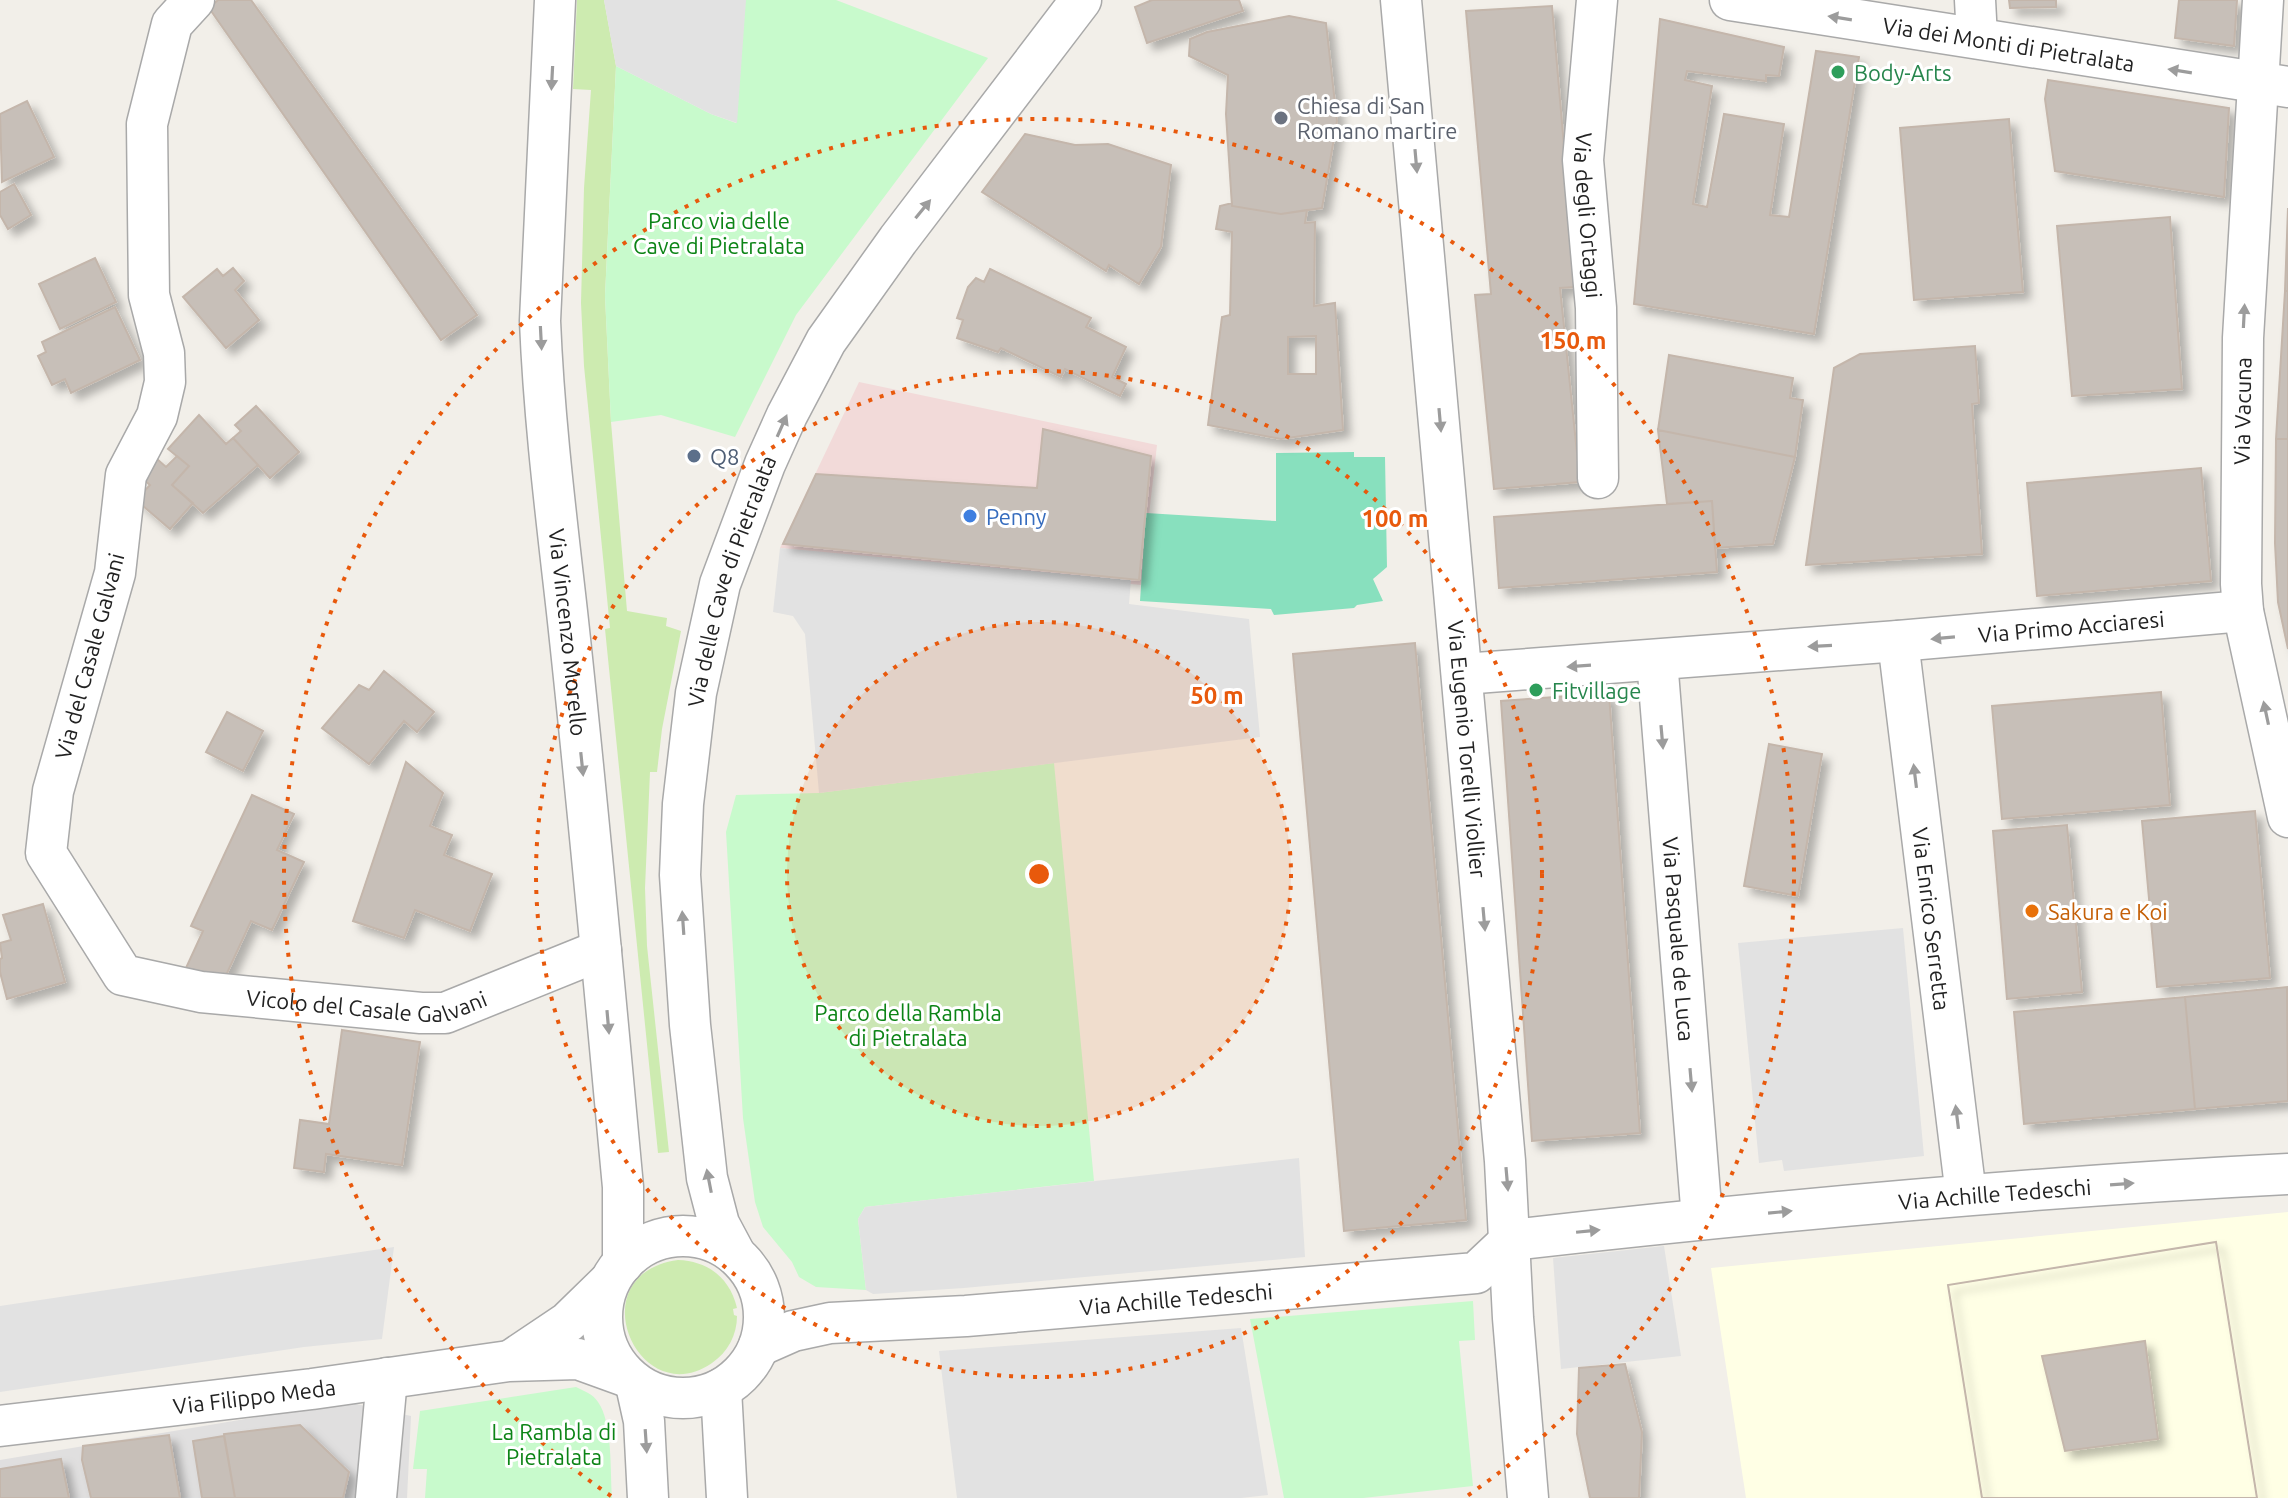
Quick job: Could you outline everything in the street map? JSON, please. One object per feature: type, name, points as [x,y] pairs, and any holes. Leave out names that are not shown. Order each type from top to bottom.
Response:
[{"type":"street","name":"Via del Casale Galvani","points":[[123,975],[46,853],[53,791],[115,573],[126,475],[157,416],[165,382],[164,353],[149,295],[147,124],[172,24],[194,0]]},
{"type":"street","name":"Via Vincenzo Morello","points":[[555,0],[541,347],[552,491],[623,1187],[616,1273]]},
{"type":"street","name":"Via delle Cave di Pietralata","points":[[735,1254],[719,1224],[707,1178],[690,1025],[680,875],[683,804],[696,693],[720,584],[765,464],[826,341],[898,240],[1081,0]]},
{"type":"street","name":"Via Eugenio Torelli Viollier","points":[[1401,0],[1511,1240],[1513,1318],[1528,1498]]},
{"type":"street","name":"Via degli Ortaggi","points":[[1597,0],[1583,160],[1596,308],[1598,478]]},
{"type":"street","name":"Via dei Monti di Pietralata","points":[[1730,0],[1976,19],[2273,85]]},
{"type":"street","name":"Via Vacuna","points":[[2263,0],[2273,85],[2243,338],[2240,556],[2243,611],[2288,817]]},
{"type":"street","name":"Via Primo Acciaresi","points":[[1657,660],[2243,611]]},
{"type":"street","name":"Via Enrico Serretta","points":[[1898,641],[1966,1195]]},
{"type":"street","points":[[1463,674],[1657,660]]},
{"type":"street","name":"Via Pasquale de Luca","points":[[1657,660],[1702,1219]]},
{"type":"street","name":"Vicolo del Casale Galvani","points":[[123,975],[201,992],[432,1014],[462,1007],[601,950]]},
{"type":"street","name":"Via Achille Tedeschi","points":[[759,1346],[793,1331],[830,1323],[966,1316],[1476,1273],[1511,1240],[1966,1195],[2288,1174]]},
{"type":"street","points":[[631,1380],[671,1398],[697,1397],[721,1389],[742,1373],[759,1346],[764,1314],[753,1275],[735,1254],[711,1241],[682,1235],[654,1240],[631,1254],[616,1273],[603,1301],[602,1328],[610,1355],[631,1380],[644,1421],[648,1498]]},
{"type":"street","name":"Via Filippo Meda","points":[[509,1361],[568,1322],[616,1273]]},
{"type":"street","name":"Via Achille Tedeschi","points":[[759,1288],[783,1305],[830,1323]]},
{"type":"street","name":"Via Filippo Meda","points":[[0,1426],[509,1361],[578,1359],[631,1380]]},
{"type":"street","points":[[376,1498],[387,1378]]},
{"type":"street","points":[[721,1389],[727,1498]]},
{"type":"shaded area","points":[[604,0],[746,0],[737,123],[711,114],[616,66]]},
{"type":"shaded area","name":"Penny","points":[[859,382],[1157,445],[1141,585],[780,548]]},
{"type":"shaded area","points":[[780,548],[1131,580],[1129,604],[1249,619],[1260,737],[819,793],[805,634],[793,616],[773,612]]},
{"type":"shaded area","points":[[1903,928],[1924,1156],[1784,1171],[1782,1160],[1759,1163],[1738,943]]},
{"type":"shaded area","points":[[1299,1158],[1305,1257],[964,1288],[873,1294],[866,1290],[858,1219],[865,1207]]},
{"type":"shaded area","points":[[2288,1212],[2288,1498],[1746,1498],[1711,1268]]},
{"type":"shaded area","points":[[1664,1246],[1681,1356],[1561,1369],[1553,1258]]},
{"type":"shaded area","points":[[394,1247],[382,1339],[304,1347],[0,1392],[0,1306]]},
{"type":"shaded area","points":[[1241,1328],[1268,1495],[1241,1498],[957,1498],[939,1351]]},
{"type":"shaded area","points":[[347,1402],[411,1416],[407,1498],[0,1498],[0,1460]]},
{"type":"green space","points":[[577,0],[604,0],[616,66],[605,296],[611,422],[627,611],[667,618],[666,626],[681,631],[657,772],[650,772],[645,888],[647,946],[669,1152],[658,1153],[605,629],[610,628],[584,366],[581,303],[591,90],[573,89]]},
{"type":"green space","name":"Parco via delle Cave di Pietralata","points":[[745,0],[836,0],[988,58],[796,315],[735,437],[661,415],[611,422],[605,296],[616,66],[711,114],[736,123]]},
{"type":"green space","points":[[1354,452],[1354,457],[1385,457],[1387,567],[1373,579],[1383,601],[1354,608],[1274,615],[1271,609],[1140,601],[1146,513],[1276,521],[1276,453]]},
{"type":"green space","name":"Parco della Rambla di Pietralata","points":[[1054,763],[1094,1181],[865,1207],[858,1219],[866,1290],[816,1287],[799,1277],[792,1262],[763,1227],[755,1202],[743,1118],[726,832],[736,795],[819,793]]},
{"type":"green space","points":[[678,1260],[699,1264],[716,1273],[729,1288],[737,1308],[733,1309],[737,1316],[735,1330],[727,1348],[712,1363],[685,1374],[661,1370],[642,1357],[629,1336],[625,1312],[630,1289],[647,1271]]},
{"type":"green space","points":[[1473,1301],[1475,1340],[1459,1341],[1473,1486],[1363,1498],[1284,1498],[1250,1319]]},
{"type":"green space","name":"La Rambla di Pietralata","points":[[576,1387],[594,1397],[603,1411],[611,1462],[612,1498],[425,1498],[427,1469],[413,1469],[420,1411]]},
{"type":"building","points":[[218,0],[251,0],[477,315],[441,340],[209,8]]},
{"type":"building","points":[[1152,0],[1239,0],[1243,11],[1147,43],[1135,7]]},
{"type":"building","points":[[2009,0],[2056,0],[2056,7],[2010,8]]},
{"type":"building","points":[[2179,0],[2237,0],[2234,46],[2175,38]]},
{"type":"building","points":[[1552,6],[1576,287],[1560,288],[1580,482],[1494,489],[1475,295],[1491,294],[1466,11]]},
{"type":"building","name":"Chiesa di San Romano martire","points":[[1289,16],[1326,23],[1337,121],[1322,208],[1281,214],[1232,206],[1226,114],[1228,75],[1189,56],[1190,39],[1207,32]]},
{"type":"building","points":[[1660,19],[1784,47],[1779,76],[1766,75],[1766,81],[1687,71],[1685,80],[1712,86],[1693,204],[1707,207],[1724,114],[1784,124],[1770,215],[1789,217],[1816,51],[1859,57],[1814,334],[1634,304]]},
{"type":"building","points":[[2048,80],[2229,108],[2224,197],[2055,171],[2045,99]]},
{"type":"building","points":[[27,101],[54,157],[2,182],[0,114]]},
{"type":"building","points":[[2009,119],[2023,292],[1914,300],[1900,128]]},
{"type":"building","points":[[1025,134],[1075,145],[1108,144],[1171,165],[1161,247],[1139,284],[1109,265],[1106,271],[982,192]]},
{"type":"building","points":[[14,184],[31,215],[8,229],[0,215],[0,192]]},
{"type":"building","points":[[1232,203],[1232,206],[1281,214],[1307,210],[1305,223],[1315,222],[1314,306],[1335,303],[1343,430],[1281,439],[1208,425],[1222,317],[1230,315],[1232,232],[1216,229],[1220,206]],"holes":[[[1316,336],[1316,374],[1288,374],[1288,337]]]},
{"type":"building","points":[[2288,208],[2288,291],[2285,291]]},
{"type":"building","points":[[2170,217],[2182,389],[2072,396],[2057,226]]},
{"type":"building","points":[[95,258],[116,302],[60,329],[39,284]]},
{"type":"building","points":[[233,268],[244,281],[235,290],[259,320],[226,348],[183,297],[217,269],[223,276]]},
{"type":"building","points":[[990,269],[1091,318],[1086,327],[1126,347],[1112,377],[1126,384],[1120,396],[1065,369],[1061,377],[1001,348],[998,352],[957,338],[963,320],[957,318],[968,287],[976,278],[984,282]]},
{"type":"building","points":[[2285,291],[2288,291],[2288,439],[2276,439]]},
{"type":"building","points":[[115,307],[140,360],[71,393],[65,379],[52,385],[38,356],[46,352],[42,342]]},
{"type":"building","points":[[1975,346],[1979,403],[1972,404],[1982,554],[1806,565],[1834,368],[1860,354]]},
{"type":"building","points":[[1669,355],[1793,378],[1790,398],[1803,400],[1795,457],[1658,430]]},
{"type":"building","points":[[256,406],[299,452],[270,478],[233,438],[241,431],[235,425]]},
{"type":"building","points":[[199,415],[226,444],[233,438],[258,465],[203,513],[172,485],[189,466],[168,449]]},
{"type":"building","name":"Penny","points":[[1043,429],[1151,456],[1139,580],[783,544],[816,474],[1037,488]]},
{"type":"building","points":[[1658,430],[1795,457],[1773,544],[1715,548],[1712,501],[1667,504]]},
{"type":"building","points":[[2276,439],[2288,439],[2288,649],[2278,602]]},
{"type":"building","points":[[177,456],[189,466],[172,485],[193,503],[170,529],[136,500],[150,485],[142,478],[157,459],[166,467]]},
{"type":"building","points":[[2201,468],[2211,581],[2037,596],[2027,483]]},
{"type":"building","points":[[1712,501],[1717,572],[1499,588],[1494,517]]},
{"type":"building","points":[[1415,643],[1466,1220],[1344,1231],[1293,654]]},
{"type":"building","points":[[384,671],[434,712],[417,732],[404,721],[369,764],[322,728],[359,685],[369,690]]},
{"type":"building","points":[[2161,692],[2170,805],[2002,819],[1992,706]]},
{"type":"building","points":[[1609,693],[1640,1133],[1532,1141],[1501,701]]},
{"type":"building","points":[[227,712],[263,731],[243,771],[206,752]]},
{"type":"building","points":[[1769,744],[1822,754],[1798,896],[1744,886]]},
{"type":"building","points":[[406,762],[443,793],[430,826],[452,835],[444,855],[492,874],[470,931],[415,910],[404,938],[353,921]]},
{"type":"building","points":[[252,795],[294,814],[277,850],[304,862],[272,930],[251,921],[222,984],[186,968],[203,931],[191,926]]},
{"type":"building","points":[[2255,811],[2270,978],[2157,987],[2142,821]]},
{"type":"building","points":[[2067,825],[2082,992],[2007,999],[1993,831]]},
{"type":"building","points":[[43,904],[65,982],[7,999],[0,972],[0,943],[11,940],[3,915]]},
{"type":"building","points":[[2287,987],[2288,1101],[2195,1109],[2185,997]]},
{"type":"building","points":[[2185,997],[2195,1109],[2024,1124],[2014,1012]]},
{"type":"building","points":[[342,1030],[420,1042],[402,1165],[326,1154],[324,1172],[294,1168],[300,1120],[329,1124]]},
{"type":"building","points":[[2216,1242],[2257,1498],[1982,1498],[1948,1285]],"holes":[[[2145,1341],[2158,1439],[2065,1451],[2042,1356]]]},
{"type":"building","points":[[2216,1242],[2257,1498],[1982,1498],[1948,1285]]},
{"type":"building","points":[[1625,1364],[1642,1432],[1639,1498],[1590,1498],[1577,1434],[1579,1368]]},
{"type":"building","points":[[300,1425],[349,1472],[343,1498],[235,1498],[224,1434]]},
{"type":"building","points":[[169,1435],[180,1498],[91,1498],[82,1460],[83,1446]]},
{"type":"building","points":[[224,1436],[235,1498],[202,1498],[193,1441]]},
{"type":"building","points":[[61,1459],[69,1498],[0,1498],[0,1469]]},
{"type":"place","name":"Body-Arts","points":[[1838,72]]},
{"type":"place","name":"Chiesa di San Romano martire","points":[[1281,118]]},
{"type":"place","name":"Q8","points":[[694,456]]},
{"type":"place","name":"Penny","points":[[970,516]]},
{"type":"place","name":"Fitvillage","points":[[1536,690]]},
{"type":"place","name":"Sakura e Koi","points":[[2032,911]]}]
